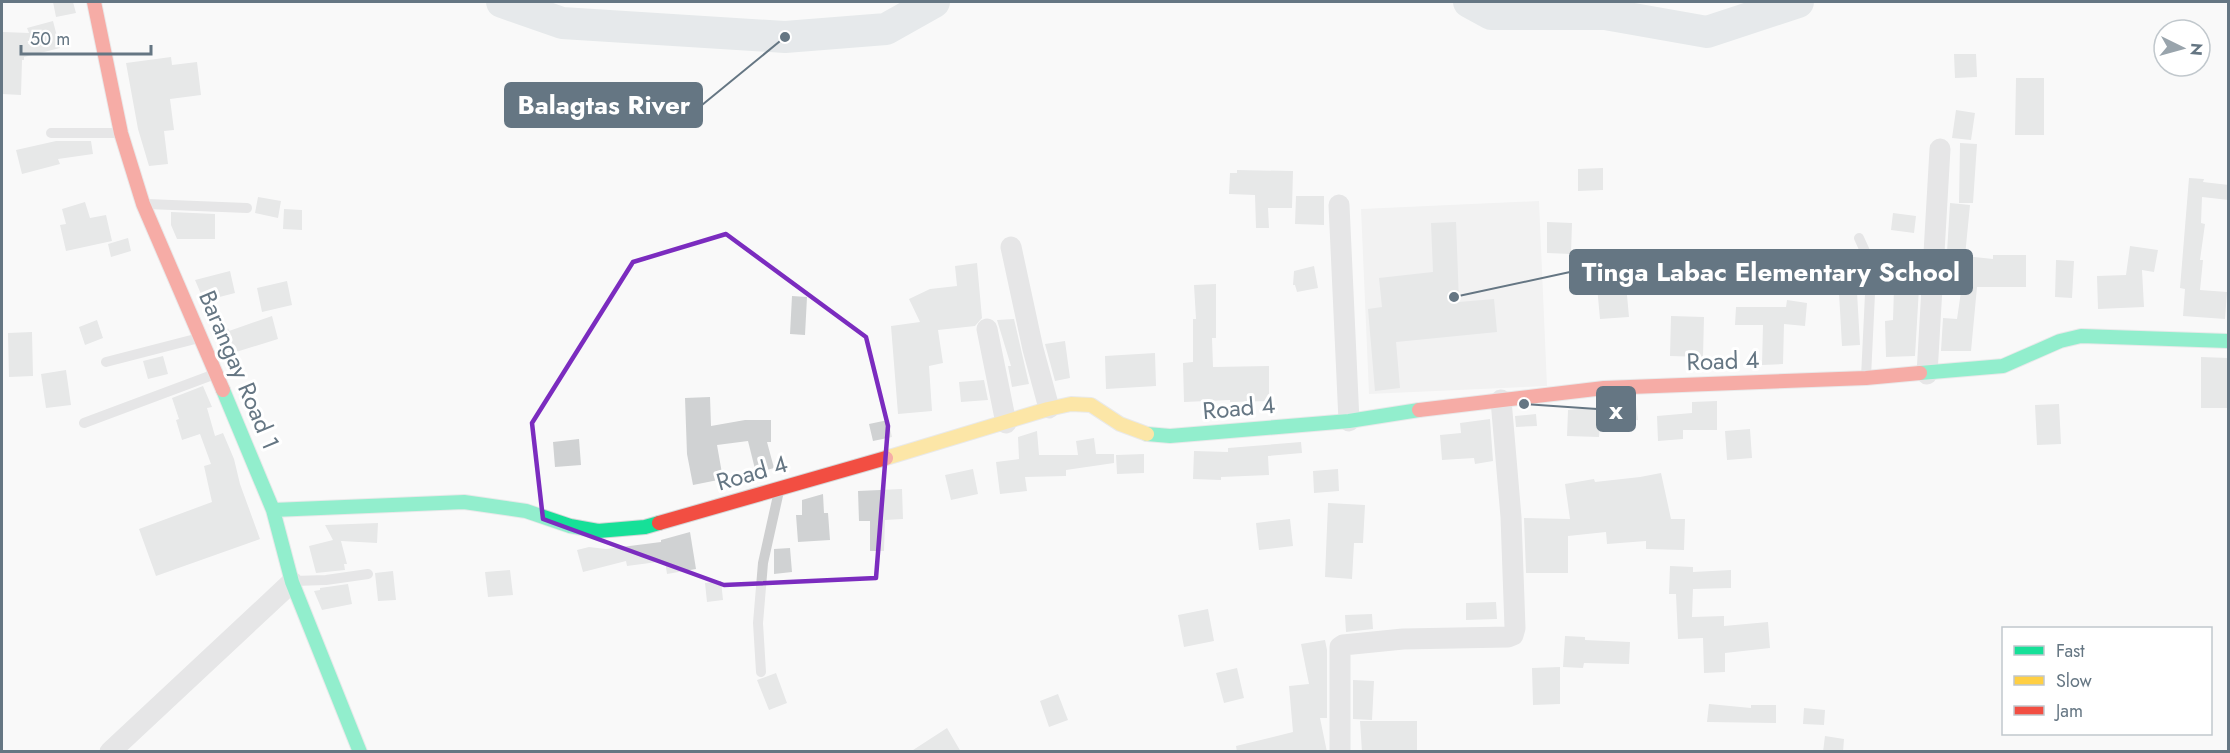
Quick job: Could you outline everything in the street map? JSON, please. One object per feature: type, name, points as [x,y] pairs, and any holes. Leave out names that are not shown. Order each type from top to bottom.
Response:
[{"type":"street","name":"Barangay Road 1","points":[[94,2],[121,133],[143,204],[202,337],[215,374],[273,510],[292,582],[360,752]]},
{"type":"street","points":[[1927,374],[1941,149]]},
{"type":"street","points":[[1339,205],[1349,422]]},
{"type":"street","points":[[1011,247],[1049,408]]},
{"type":"street","points":[[987,329],[1006,423]]},
{"type":"street","name":"Road 4","points":[[273,510],[464,502],[526,511],[570,526],[598,531],[645,527],[1006,423],[1049,408],[1083,404],[1093,405],[1116,422],[1142,434],[1170,436],[1349,422],[1422,410],[1604,388],[1866,378],[2002,366],[2018,361],[2064,338],[2081,336],[2229,341]]},
{"type":"street","points":[[1340,752],[1340,647],[1342,645],[1404,639],[1508,637],[1513,635],[1515,628],[1511,517],[1501,400]]},
{"type":"street","points":[[110,752],[292,582]]},
{"type":"lane","points":[[51,133],[121,133]]},
{"type":"lane","points":[[143,204],[247,208]]},
{"type":"lane","points":[[1859,238],[1869,260],[1870,273],[1866,378]]},
{"type":"lane","points":[[106,362],[202,337]]},
{"type":"lane","points":[[84,423],[215,374]]},
{"type":"lane","points":[[761,672],[758,623],[763,563],[780,488]]},
{"type":"lane","points":[[292,582],[368,574]]},
{"type":"highlighted area","points":[[726,234],[866,337],[888,426],[876,578],[724,585],[543,519],[532,423],[633,262]]},
{"type":"shaded area","points":[[1539,201],[1547,386],[1369,394],[1361,209]]},
{"type":"building","points":[[53,2],[73,2],[76,13],[56,17]]},
{"type":"building","points":[[53,21],[60,48],[24,57],[21,95],[2,94],[3,32],[29,33],[27,28]]},
{"type":"building","points":[[1954,54],[1976,54],[1977,77],[1955,78]]},
{"type":"building","points":[[171,57],[172,65],[197,62],[201,95],[170,99],[174,130],[164,131],[168,164],[149,166],[138,129],[126,63]]},
{"type":"building","points":[[2016,78],[2044,78],[2044,135],[2015,135]]},
{"type":"building","points":[[1956,110],[1975,113],[1971,140],[1952,138]]},
{"type":"building","points":[[56,141],[91,141],[93,154],[58,159],[60,164],[22,174],[16,150]]},
{"type":"building","points":[[1960,143],[1977,144],[1973,203],[1959,203]]},
{"type":"building","points":[[1603,168],[1603,190],[1578,191],[1578,169]]},
{"type":"building","points":[[1237,170],[1293,171],[1292,208],[1268,208],[1269,228],[1256,228],[1255,195],[1229,194],[1230,173],[1237,173]]},
{"type":"building","points":[[2189,178],[2229,185],[2229,200],[2202,197],[2201,223],[2205,224],[2200,260],[2203,260],[2200,290],[2227,292],[2225,319],[2183,316],[2185,289],[2180,288]]},
{"type":"building","points":[[1296,196],[1324,196],[1324,225],[1295,224]]},
{"type":"building","points":[[258,197],[281,201],[278,218],[255,213]]},
{"type":"building","points":[[85,202],[90,218],[106,215],[112,241],[66,251],[60,225],[66,224],[62,209]]},
{"type":"building","points":[[1950,203],[1970,205],[1965,256],[1993,259],[1993,255],[2026,255],[2026,287],[1977,287],[1971,351],[1941,351],[1943,318],[1957,319],[1962,285],[1945,285]]},
{"type":"building","points":[[284,209],[302,210],[302,230],[283,229]]},
{"type":"building","points":[[171,212],[215,214],[215,239],[177,239],[171,225]]},
{"type":"building","points":[[1893,213],[1916,216],[1914,233],[1891,230]]},
{"type":"building","points":[[1456,222],[1459,302],[1494,299],[1497,332],[1396,342],[1400,388],[1375,391],[1368,309],[1382,307],[1379,278],[1433,272],[1431,223]]},
{"type":"building","points":[[1547,222],[1572,223],[1571,254],[1547,253]]},
{"type":"building","points":[[128,238],[131,251],[111,257],[108,244]]},
{"type":"building","points":[[2130,246],[2158,250],[2154,272],[2142,270],[2144,307],[2098,309],[2097,276],[2126,275]]},
{"type":"building","points":[[2056,260],[2074,261],[2072,298],[2055,297]]},
{"type":"building","points":[[977,263],[982,318],[975,326],[938,330],[943,363],[929,366],[932,411],[898,414],[891,326],[920,322],[909,299],[930,289],[957,286],[955,266]]},
{"type":"building","points":[[1314,266],[1318,288],[1297,292],[1293,285],[1294,271]]},
{"type":"building","points":[[230,271],[235,293],[204,301],[195,280]]},
{"type":"building","points":[[1856,274],[1860,345],[1842,346],[1838,275]]},
{"type":"building","points":[[287,281],[292,305],[262,312],[257,288]]},
{"type":"building","points":[[1216,284],[1216,338],[1212,338],[1213,367],[1269,366],[1269,401],[1184,402],[1183,363],[1193,362],[1193,319],[1196,319],[1194,285]]},
{"type":"building","points":[[1626,284],[1629,317],[1600,319],[1597,286]]},
{"type":"building","points":[[1894,288],[1919,288],[1915,356],[1886,357],[1885,321],[1893,320]]},
{"type":"building","points":[[792,296],[807,297],[805,335],[790,334]]},
{"type":"building","points":[[1787,300],[1807,303],[1805,326],[1784,324],[1783,364],[1762,365],[1763,325],[1735,325],[1736,307],[1786,307]]},
{"type":"building","points":[[272,316],[278,339],[236,352],[237,357],[229,360],[217,332],[228,328],[229,331]]},
{"type":"building","points":[[1671,316],[1704,317],[1703,357],[1670,356]]},
{"type":"building","points":[[1014,319],[1029,384],[1012,387],[1008,366],[1011,366],[997,320]]},
{"type":"building","points":[[97,320],[103,338],[85,345],[79,327]]},
{"type":"building","points":[[32,332],[33,376],[9,377],[8,333]]},
{"type":"building","points":[[1065,341],[1070,378],[1055,381],[1045,344]]},
{"type":"building","points":[[1155,353],[1156,386],[1106,389],[1105,356]]},
{"type":"building","points":[[163,356],[168,374],[148,379],[143,361]]},
{"type":"building","points":[[2201,357],[2229,358],[2229,408],[2201,408]]},
{"type":"building","points":[[66,370],[71,405],[46,408],[41,374]]},
{"type":"building","points":[[984,380],[988,400],[961,402],[959,382]]},
{"type":"building","points":[[203,386],[212,407],[207,408],[215,436],[223,433],[234,459],[240,484],[260,539],[156,576],[139,529],[212,502],[204,466],[211,464],[200,434],[182,440],[176,420],[179,419],[172,398]]},
{"type":"building","points":[[710,397],[711,426],[745,420],[771,420],[771,442],[767,442],[774,468],[756,473],[748,441],[717,445],[723,479],[693,485],[687,454],[685,398]]},
{"type":"building","points":[[1717,401],[1717,430],[1683,430],[1683,439],[1658,441],[1657,416],[1692,413],[1692,402]]},
{"type":"building","points":[[1636,404],[1638,420],[1600,424],[1599,437],[1567,436],[1568,410]]},
{"type":"building","points":[[2059,404],[2061,444],[2037,445],[2035,405]]},
{"type":"building","points":[[1536,414],[1537,426],[1516,427],[1515,416]]},
{"type":"building","points":[[1490,419],[1493,461],[1475,464],[1474,458],[1442,460],[1440,435],[1461,433],[1460,423]]},
{"type":"building","points":[[888,420],[892,437],[873,441],[869,424]]},
{"type":"building","points":[[1750,429],[1752,458],[1727,460],[1725,431]]},
{"type":"building","points":[[1037,431],[1039,455],[1078,455],[1076,441],[1094,438],[1096,454],[1114,454],[1114,463],[1066,470],[1066,476],[1025,477],[1027,491],[1000,494],[996,462],[1019,459],[1018,437]]},
{"type":"building","points":[[579,439],[581,465],[555,467],[553,442]]},
{"type":"building","points":[[1301,442],[1302,453],[1268,456],[1269,475],[1221,477],[1221,480],[1193,479],[1194,451],[1228,452],[1228,448]]},
{"type":"building","points":[[1144,454],[1144,473],[1117,474],[1116,455]]},
{"type":"building","points":[[973,469],[978,494],[951,500],[945,475]]},
{"type":"building","points":[[1338,469],[1339,491],[1314,493],[1313,471]]},
{"type":"building","points":[[1661,473],[1671,519],[1685,519],[1684,550],[1646,549],[1646,541],[1607,544],[1606,532],[1568,536],[1568,573],[1526,573],[1524,518],[1570,519],[1565,484]]},
{"type":"building","points":[[902,489],[903,519],[885,520],[884,551],[870,551],[870,521],[859,521],[858,491]]},
{"type":"building","points":[[823,494],[824,513],[828,513],[830,540],[798,542],[796,515],[802,515],[802,500]]},
{"type":"building","points":[[1328,503],[1365,505],[1363,543],[1354,543],[1352,579],[1325,577]]},
{"type":"building","points":[[1290,519],[1293,546],[1259,550],[1256,523]]},
{"type":"building","points":[[378,523],[377,543],[341,541],[347,564],[344,564],[345,570],[316,573],[309,546],[333,540],[325,525]]},
{"type":"building","points":[[690,532],[696,569],[667,574],[665,561],[627,566],[626,561],[583,572],[577,550],[589,547],[606,549],[661,542],[661,540]]},
{"type":"building","points":[[790,548],[792,572],[774,574],[774,549]]},
{"type":"building","points":[[1670,566],[1693,567],[1693,572],[1731,570],[1731,588],[1693,589],[1692,617],[1724,616],[1724,626],[1768,622],[1770,648],[1725,653],[1725,672],[1704,673],[1703,638],[1678,639],[1676,594],[1669,594]]},
{"type":"building","points":[[510,570],[513,595],[488,597],[485,572]]},
{"type":"building","points":[[393,571],[396,600],[378,601],[375,573]]},
{"type":"building","points":[[721,581],[723,600],[707,602],[705,583]]},
{"type":"building","points":[[348,584],[352,604],[322,610],[314,591]]},
{"type":"building","points":[[1496,602],[1497,619],[1466,620],[1466,603]]},
{"type":"building","points":[[1208,609],[1214,641],[1184,647],[1178,615]]},
{"type":"building","points":[[1372,614],[1373,629],[1346,632],[1345,615]]},
{"type":"building","points":[[1565,636],[1585,637],[1585,640],[1630,642],[1629,664],[1584,663],[1583,668],[1563,667]]},
{"type":"building","points":[[1325,640],[1327,718],[1320,718],[1327,752],[1237,752],[1236,746],[1293,732],[1289,686],[1309,684],[1301,644]]},
{"type":"building","points":[[1560,667],[1560,704],[1533,705],[1532,668]]},
{"type":"building","points":[[1237,668],[1244,698],[1224,703],[1216,673]]},
{"type":"building","points":[[776,673],[787,703],[769,710],[757,680]]},
{"type":"building","points":[[1353,680],[1374,681],[1372,720],[1353,719]]},
{"type":"building","points":[[1058,694],[1068,720],[1049,727],[1040,701]]},
{"type":"building","points":[[1709,704],[1751,708],[1751,705],[1776,705],[1776,723],[1707,722]]},
{"type":"building","points":[[1804,708],[1825,710],[1824,725],[1803,724]]},
{"type":"building","points":[[1360,721],[1417,721],[1417,752],[1362,752]]},
{"type":"building","points":[[947,728],[961,752],[910,752]]},
{"type":"building","points":[[1825,736],[1844,739],[1843,752],[1823,752]]},
{"type":"waterway","points":[[502,2],[562,23],[785,37],[886,29],[934,2]]},
{"type":"waterway","points":[[1469,2],[1491,14],[1605,14],[1707,32],[1798,2]]},
{"type":"traffic: fast","points":[[1920,373],[2003,366],[2060,341],[2081,336],[2228,341]]},
{"type":"traffic: fast","points":[[223,390],[273,510],[292,582],[360,752]]},
{"type":"traffic: fast","points":[[1147,434],[1170,436],[1349,421],[1419,410]]},
{"type":"traffic: fast","points":[[273,510],[464,502],[526,511],[570,526],[598,531],[645,527],[659,523]]},
{"type":"traffic: slow","points":[[886,458],[1071,404],[1091,405],[1120,424],[1147,434]]},
{"type":"traffic: jam","points":[[94,2],[121,133],[143,204],[223,390]]},
{"type":"traffic: jam","points":[[1419,410],[1604,388],[1866,378],[1920,373]]},
{"type":"traffic: jam","points":[[659,523],[886,458]]},
{"type":"place","name":"Balagtas River","points":[[785,37]]},
{"type":"place","name":"Tinga Labac Elementary School","points":[[1454,297]]},
{"type":"place","name":"x","points":[[1524,404]]}]
